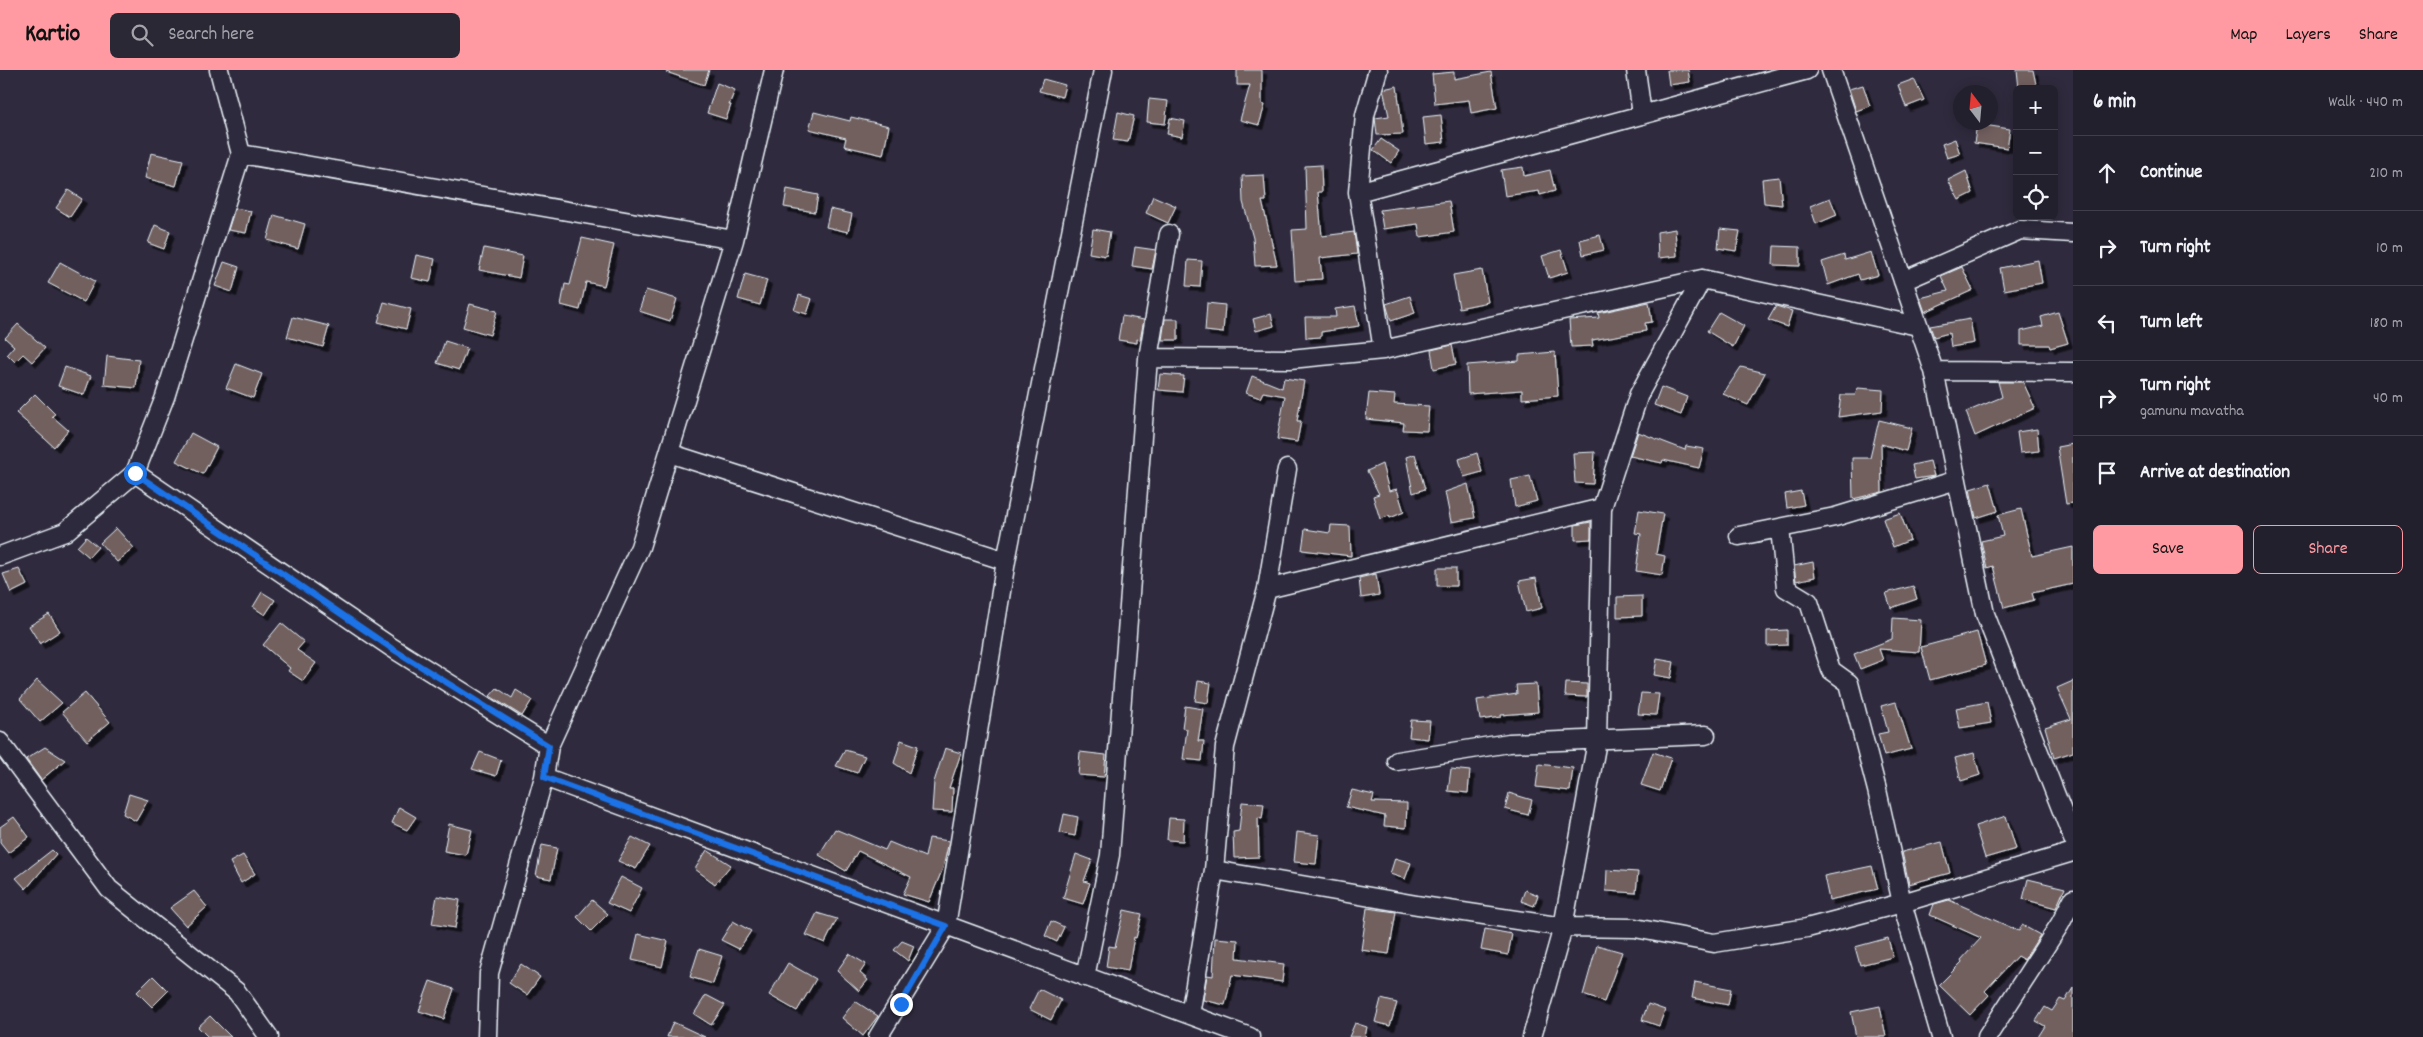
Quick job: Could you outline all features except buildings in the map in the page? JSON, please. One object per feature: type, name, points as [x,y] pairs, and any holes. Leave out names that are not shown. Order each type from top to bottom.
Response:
[{"type":"street","points":[[0,556],[65,532],[135,473],[165,397],[241,154],[219,70]]},
{"type":"street","points":[[487,1037],[489,973],[544,777],[549,746],[640,547],[734,240],[774,70]]},
{"type":"street","points":[[878,1037],[946,926],[1006,561],[1102,70]]},
{"type":"street","points":[[1378,70],[1365,115],[1358,192],[1383,350]]},
{"type":"street","points":[[1636,70],[1642,115]]},
{"type":"street","points":[[1358,192],[1807,70]]},
{"type":"street","points":[[1831,70],[1934,371],[1985,614],[2073,839]]},
{"type":"street","points":[[241,154],[734,240]]},
{"type":"street","points":[[1903,281],[2020,230],[2073,233]]},
{"type":"street","points":[[1085,977],[1110,855],[1148,358],[1169,234]]},
{"type":"street","points":[[1148,358],[1290,359],[1383,350],[1702,279],[1918,326]]},
{"type":"street","points":[[1532,1037],[1563,926],[1597,741],[1602,508],[1639,394],[1702,279]]},
{"type":"street","points":[[1934,371],[2073,372]]},
{"type":"street","points":[[668,453],[1006,561]]},
{"type":"street","points":[[1190,1015],[1214,870],[1225,747],[1267,589],[1287,469]]},
{"type":"street","points":[[135,473],[391,648],[549,746]]},
{"type":"street","points":[[1739,536],[1835,517],[1957,480]]},
{"type":"street","points":[[1267,589],[1602,508]]},
{"type":"street","points":[[1780,528],[1786,588],[1809,602],[1831,670],[1849,683],[1877,790],[1902,903],[1941,1037]]},
{"type":"street","points":[[1397,761],[1508,743],[1597,741],[1706,735]]},
{"type":"street","points":[[0,742],[109,889],[237,992],[269,1037]]},
{"type":"street","points":[[544,777],[1190,1015],[1223,1032],[1250,1037]]},
{"type":"street","points":[[1214,870],[1416,905],[1563,926],[1635,928],[1714,943],[1807,928],[1902,903],[2073,852]]},
{"type":"street","points":[[1987,1037],[2067,927],[2073,899]]},
{"type":"route","points":[[135,473],[391,648],[549,746],[544,777],[946,926],[901,1004]]}]
